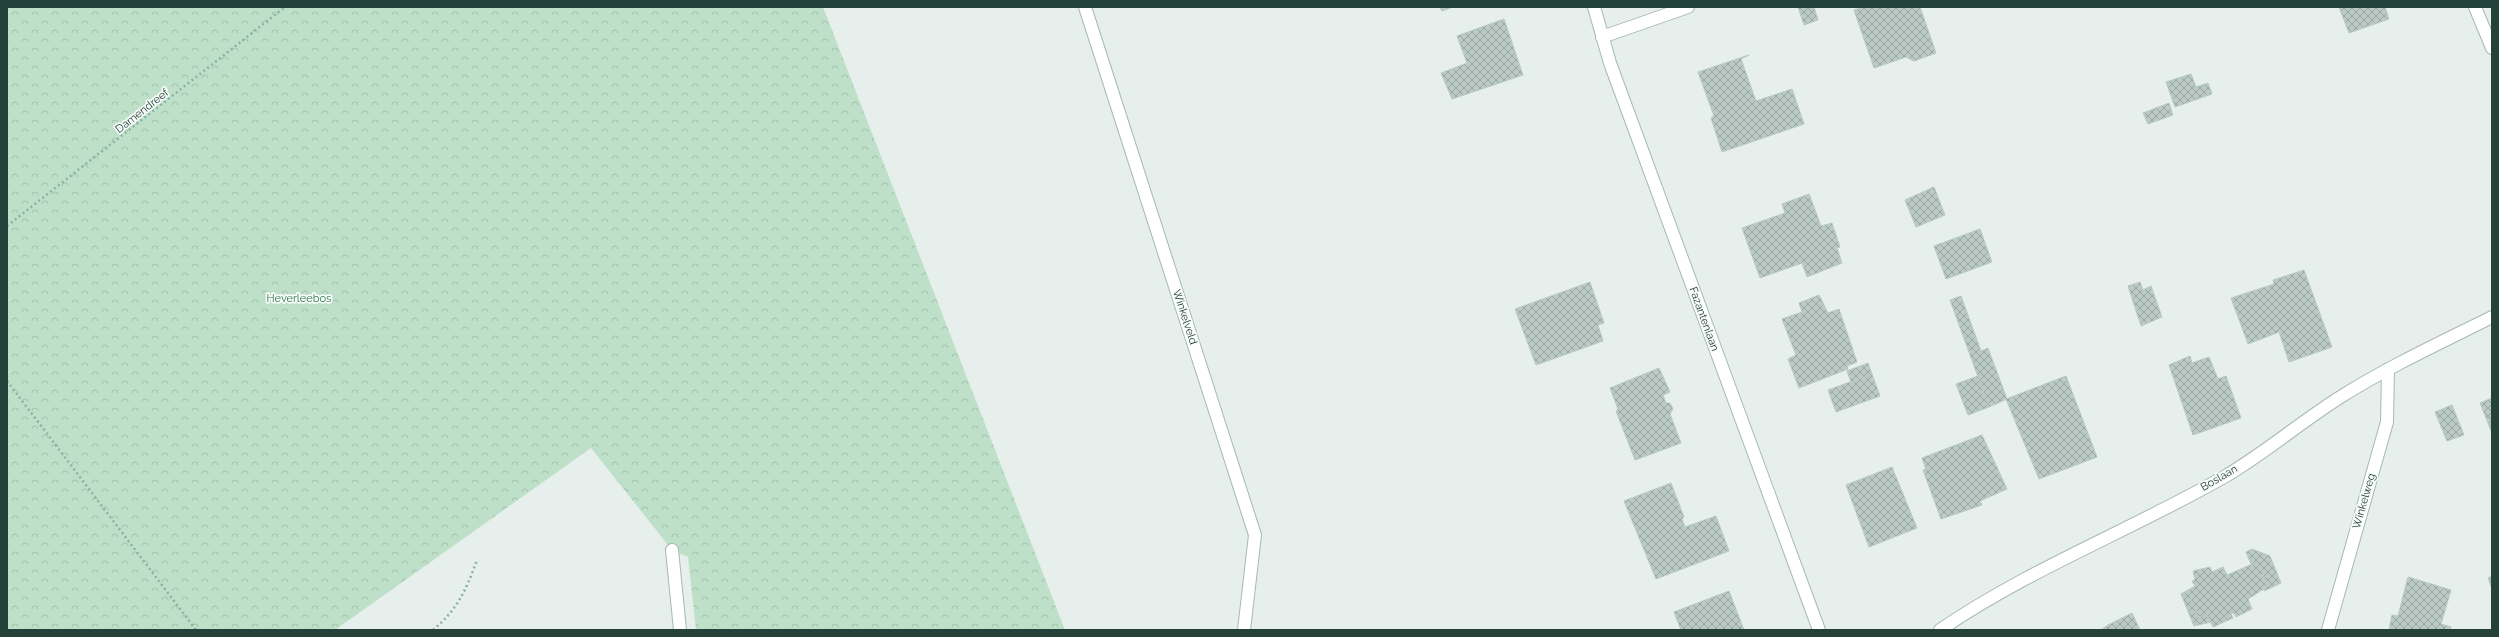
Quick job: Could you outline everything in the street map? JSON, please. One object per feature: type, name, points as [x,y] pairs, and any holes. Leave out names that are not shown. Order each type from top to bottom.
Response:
[{"type":"street","name":"Winkelveld","points":[[1084,7],[1255,535],[1244,630]]},
{"type":"street","name":"Fazantenlaan","points":[[1594,7],[1602,37],[1819,630]]},
{"type":"street","points":[[1602,37],[1688,7]]},
{"type":"street","points":[[2475,7],[2492,48]]},
{"type":"street","name":"Boslaan","points":[[1940,630],[1962,615],[2045,569],[2225,476],[2342,396],[2388,369],[2492,317]]},
{"type":"street","name":"Winkelweg","points":[[2328,630],[2386,422],[2388,369]]},
{"type":"street","points":[[672,550],[680,630]]},
{"type":"path","name":"Damendreef","points":[[7,226],[285,7]]},
{"type":"path","points":[[7,381],[196,630]]},
{"type":"path","points":[[433,630],[450,616],[469,584],[477,560]]},
{"type":"green space","name":"Heverleebos","points":[[7,7],[823,7],[1065,630],[696,630],[688,557],[672,550],[591,448],[335,630],[7,630]]},
{"type":"building","points":[[1440,7],[1453,7],[1442,11]]},
{"type":"building","points":[[1798,7],[1814,7],[1818,20],[1804,25]]},
{"type":"building","points":[[1864,7],[1920,7],[1936,53],[1914,61],[1906,57],[1874,68],[1854,10]]},
{"type":"building","points":[[2339,7],[2385,7],[2389,19],[2349,33]]},
{"type":"building","points":[[1504,19],[1523,75],[1452,99],[1441,73],[1467,63],[1457,36]]},
{"type":"building","points":[[1749,55],[1741,59],[1756,101],[1792,89],[1804,124],[1722,152],[1711,118],[1714,116],[1698,72]]},
{"type":"building","points":[[2191,74],[2196,87],[2208,83],[2212,94],[2175,107],[2166,82]]},
{"type":"building","points":[[2169,103],[2173,115],[2148,124],[2143,113]]},
{"type":"building","points":[[1934,187],[1945,215],[1916,227],[1905,200]]},
{"type":"building","points":[[1809,194],[1821,226],[1832,223],[1840,247],[1837,248],[1842,263],[1807,277],[1802,263],[1760,278],[1742,228],[1785,213],[1782,204]]},
{"type":"building","points":[[1980,229],[1992,262],[1946,279],[1934,246]]},
{"type":"building","points":[[2304,270],[2332,347],[2289,362],[2279,332],[2248,344],[2231,298],[2274,284],[2273,280]]},
{"type":"building","points":[[1590,282],[1604,323],[1598,325],[1603,341],[1536,365],[1515,309]]},
{"type":"building","points":[[2140,282],[2143,290],[2151,286],[2162,317],[2141,326],[2128,286]]},
{"type":"building","points":[[1819,295],[1828,313],[1839,309],[1857,362],[1847,366],[1848,369],[1799,388],[1788,359],[1796,355],[1782,319],[1802,312],[1799,303]]},
{"type":"building","points":[[1961,296],[1981,351],[1988,348],[2007,399],[1989,407],[1950,300]]},
{"type":"building","points":[[2190,356],[2192,363],[2209,357],[2218,379],[2226,376],[2241,418],[2193,435],[2169,365]]},
{"type":"building","points":[[1868,363],[1872,374],[1851,382],[1847,371]]},
{"type":"building","points":[[1659,368],[1670,392],[1663,395],[1666,403],[1670,403],[1673,409],[1670,414],[1681,443],[1635,460],[1616,411],[1618,409],[1610,388]]},
{"type":"building","points":[[1872,374],[1880,396],[1836,412],[1828,390]]},
{"type":"building","points":[[1978,376],[1989,407],[1968,415],[1956,384]]},
{"type":"building","points":[[2066,376],[2097,457],[2039,479],[2006,399]]},
{"type":"building","points":[[2492,398],[2492,433],[2480,403]]},
{"type":"building","points":[[2452,405],[2464,435],[2447,441],[2435,412]]},
{"type":"building","points":[[1982,435],[2007,489],[1980,501],[1982,505],[1941,519],[1923,470],[1926,469],[1922,458]]},
{"type":"building","points":[[1892,467],[1917,528],[1869,547],[1846,485]]},
{"type":"building","points":[[1671,483],[1684,517],[1682,519],[1685,527],[1716,516],[1729,551],[1656,579],[1624,501]]},
{"type":"building","points":[[2252,549],[2270,556],[2281,583],[2264,591],[2267,583],[2257,562],[2251,564],[2246,552]]},
{"type":"building","points":[[2257,562],[2267,583],[2265,583],[2267,587],[2248,599],[2252,609],[2236,617],[2234,613],[2231,614],[2233,618],[2213,627],[2207,615],[2198,617],[2188,591],[2181,594],[2195,586],[2192,581],[2195,580],[2193,571],[2210,567],[2212,572],[2223,567],[2227,575]]},
{"type":"building","points":[[2492,576],[2492,589],[2488,578]]},
{"type":"building","points":[[2408,577],[2451,590],[2441,624],[2451,627],[2450,630],[2389,630],[2392,615],[2398,616]]},
{"type":"building","points":[[1729,591],[1744,630],[1681,630],[1674,612]]},
{"type":"building","points":[[2188,591],[2198,617],[2207,615],[2211,622],[2194,626],[2181,594]]},
{"type":"building","points":[[2132,613],[2140,630],[2101,630],[2108,625]]}]
